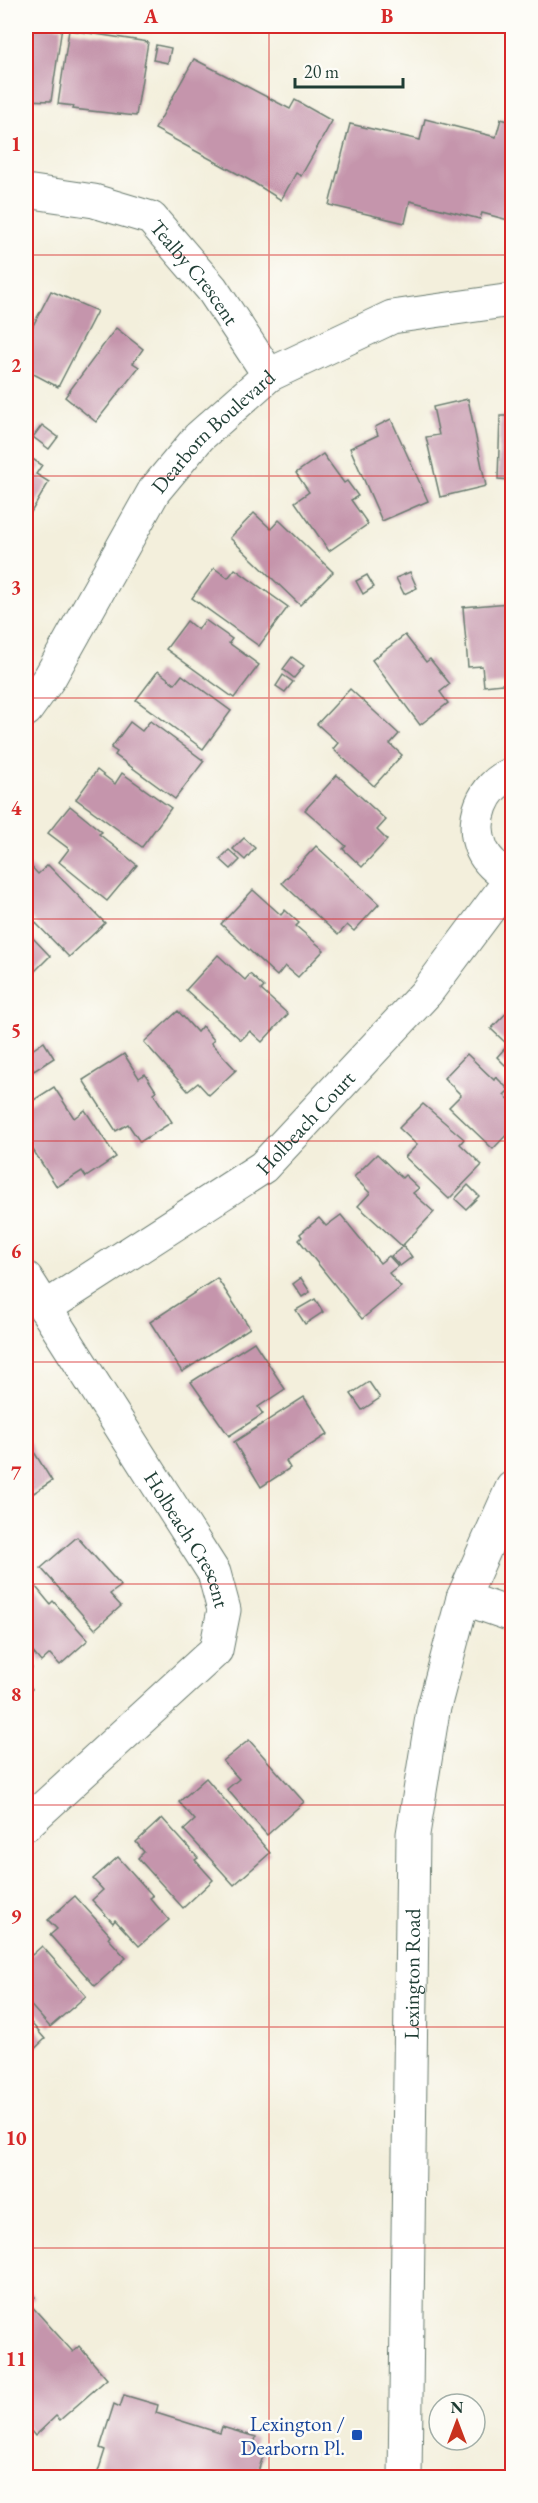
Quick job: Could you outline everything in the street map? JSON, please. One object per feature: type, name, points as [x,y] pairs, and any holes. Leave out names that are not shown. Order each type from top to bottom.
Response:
[{"type":"street","name":"Tealby Crescent","points":[[26,191],[94,201],[151,218],[212,290],[269,375]]},
{"type":"street","name":"Dearborn Boulevard","points":[[26,710],[50,677],[154,491],[199,438],[269,375],[392,317],[513,300]]},
{"type":"street","name":"Holbeach Court","points":[[45,1308],[263,1167],[426,993],[512,878],[494,867],[482,850],[477,830],[479,809],[489,790],[505,777],[513,774]]},
{"type":"street","name":"Holbeach Crescent","points":[[26,1278],[214,1573],[224,1611],[216,1650],[26,1824]]},
{"type":"street","name":"Lexington Road","points":[[405,2478],[413,1834],[433,1711],[463,1598],[513,1488]]},
{"type":"street","points":[[463,1598],[513,1615]]},
{"type":"building","points":[[26,26],[62,27],[51,101],[26,100]]},
{"type":"building","points":[[69,30],[148,42],[136,116],[73,109],[74,106],[58,104]]},
{"type":"building","points":[[156,45],[171,48],[168,63],[153,60]]},
{"type":"building","points":[[194,59],[290,109],[295,100],[332,121],[301,176],[296,173],[281,200],[251,181],[155,129]]},
{"type":"building","points":[[425,119],[496,137],[501,119],[512,122],[512,221],[482,213],[480,219],[410,201],[405,223],[329,205],[350,124],[420,140]]},
{"type":"building","points":[[51,291],[97,311],[58,387],[26,370],[26,339]]},
{"type":"building","points":[[116,328],[143,349],[133,363],[139,367],[96,422],[65,397]]},
{"type":"building","points":[[468,399],[486,486],[440,497],[426,437],[439,435],[433,407]]},
{"type":"building","points":[[500,416],[512,416],[512,480],[498,479]]},
{"type":"building","points":[[391,419],[428,501],[382,521],[350,448],[378,435],[375,427]]},
{"type":"building","points":[[42,425],[58,437],[49,449],[33,437]]},
{"type":"building","points":[[323,454],[344,483],[347,481],[358,496],[351,500],[368,524],[329,551],[295,502],[309,492],[296,473]]},
{"type":"building","points":[[26,455],[42,465],[36,474],[49,482],[30,514],[26,511]]},
{"type":"building","points":[[254,513],[271,529],[279,520],[333,572],[300,605],[230,538]]},
{"type":"building","points":[[214,568],[228,578],[235,569],[288,607],[259,646],[192,598]]},
{"type":"building","points":[[410,572],[417,588],[404,594],[396,578]]},
{"type":"building","points":[[367,575],[374,587],[363,594],[356,581]]},
{"type":"building","points":[[509,603],[512,633],[512,683],[484,686],[482,666],[468,667],[463,607]]},
{"type":"building","points":[[205,620],[232,639],[229,643],[259,665],[234,698],[166,649],[187,621],[198,630]]},
{"type":"building","points":[[405,635],[426,662],[430,659],[450,684],[440,692],[448,703],[420,725],[372,660]]},
{"type":"building","points":[[292,657],[304,666],[294,678],[283,669]]},
{"type":"building","points":[[158,671],[175,684],[182,675],[231,711],[203,749],[136,700]]},
{"type":"building","points":[[283,675],[293,682],[285,692],[276,686]]},
{"type":"building","points":[[350,689],[399,734],[390,744],[402,755],[374,786],[333,749],[338,743],[317,724]]},
{"type":"building","points":[[150,721],[204,761],[175,799],[115,755],[117,752],[111,748],[130,722],[142,731]]},
{"type":"building","points":[[97,770],[115,784],[122,773],[171,808],[142,847],[76,799]]},
{"type":"building","points":[[337,775],[386,820],[377,830],[387,840],[362,867],[343,849],[346,846],[305,810]]},
{"type":"building","points":[[70,806],[102,832],[99,834],[137,865],[107,901],[59,862],[69,849],[48,833]]},
{"type":"building","points":[[244,838],[255,848],[245,860],[233,849]]},
{"type":"building","points":[[316,846],[379,904],[354,931],[347,925],[338,935],[282,883]]},
{"type":"building","points":[[229,850],[240,860],[231,869],[220,859]]},
{"type":"building","points":[[26,861],[38,874],[48,865],[105,923],[69,957],[26,913]]},
{"type":"building","points":[[253,890],[281,915],[285,910],[299,923],[296,926],[324,950],[298,977],[285,966],[277,976],[221,924]]},
{"type":"building","points":[[26,925],[33,933],[30,935],[50,956],[26,980]]},
{"type":"building","points":[[218,955],[245,980],[250,974],[264,987],[261,990],[288,1014],[262,1042],[250,1031],[241,1040],[186,990]]},
{"type":"building","points":[[512,1007],[512,1072],[497,1057],[508,1045],[491,1029]]},
{"type":"building","points":[[178,1011],[197,1032],[202,1026],[214,1040],[211,1043],[236,1070],[209,1095],[198,1083],[188,1091],[144,1042]]},
{"type":"building","points":[[44,1042],[54,1058],[34,1071],[26,1054]]},
{"type":"building","points":[[124,1054],[139,1078],[145,1074],[156,1091],[153,1093],[172,1122],[140,1142],[128,1124],[116,1131],[83,1080]]},
{"type":"building","points":[[467,1054],[494,1080],[496,1077],[509,1090],[504,1095],[512,1102],[512,1129],[493,1149],[449,1107],[461,1095],[444,1078]]},
{"type":"building","points":[[54,1087],[74,1118],[85,1110],[116,1157],[86,1177],[82,1171],[57,1187],[26,1139],[26,1105]]},
{"type":"building","points":[[423,1104],[464,1139],[460,1144],[482,1165],[449,1199],[405,1157],[417,1145],[399,1128]]},
{"type":"building","points":[[377,1154],[402,1178],[405,1175],[419,1188],[413,1193],[434,1212],[402,1246],[358,1206],[370,1193],[354,1177]]},
{"type":"building","points":[[468,1185],[479,1196],[466,1209],[455,1199]]},
{"type":"building","points":[[341,1215],[380,1263],[389,1256],[398,1266],[389,1273],[401,1287],[362,1319],[299,1240],[302,1237],[300,1234],[319,1218],[326,1226]]},
{"type":"building","points":[[404,1246],[412,1257],[400,1266],[391,1256]]},
{"type":"building","points":[[217,1278],[250,1328],[182,1372],[150,1322]]},
{"type":"building","points":[[301,1278],[310,1292],[302,1297],[293,1284]]},
{"type":"building","points":[[315,1299],[323,1312],[305,1324],[296,1310]]},
{"type":"building","points":[[254,1342],[285,1389],[258,1407],[263,1414],[229,1436],[191,1382]]},
{"type":"building","points":[[369,1382],[380,1398],[362,1410],[351,1394]]},
{"type":"building","points":[[304,1397],[328,1434],[286,1461],[290,1468],[261,1487],[234,1442]]},
{"type":"building","points":[[26,1439],[52,1481],[26,1498]]},
{"type":"building","points":[[77,1537],[121,1586],[110,1594],[121,1606],[95,1629],[41,1568]]},
{"type":"building","points":[[31,1581],[50,1604],[53,1601],[88,1640],[60,1665],[50,1654],[41,1662],[26,1644],[26,1586]]},
{"type":"building","points":[[26,1661],[32,1668],[26,1674]]},
{"type":"building","points":[[26,1681],[32,1689],[26,1695]]},
{"type":"building","points":[[249,1740],[304,1802],[267,1835],[227,1789],[239,1779],[223,1761]]},
{"type":"building","points":[[206,1778],[270,1853],[234,1885],[184,1830],[195,1820],[179,1802]]},
{"type":"building","points":[[162,1818],[198,1858],[195,1860],[213,1880],[183,1908],[138,1858],[144,1852],[136,1842]]},
{"type":"building","points":[[118,1857],[153,1896],[150,1898],[169,1920],[139,1946],[92,1900],[103,1890],[93,1879]]},
{"type":"building","points":[[75,1896],[110,1935],[108,1938],[126,1958],[95,1986],[50,1935],[57,1929],[48,1920]]},
{"type":"building","points":[[42,1946],[86,1996],[50,2027],[26,2000],[26,1948],[32,1955]]},
{"type":"building","points":[[26,2017],[45,2039],[26,2057]]},
{"type":"building","points":[[26,2286],[35,2297],[28,2302],[73,2352],[79,2346],[107,2379],[60,2420],[56,2416],[35,2436],[26,2425]]},
{"type":"building","points":[[124,2395],[158,2405],[156,2413],[220,2433],[222,2427],[256,2437],[253,2449],[264,2453],[256,2478],[96,2478],[105,2450],[100,2448],[114,2404],[120,2407]]},
{"type":"place","name":"Lexington / Dearborn Pl.","points":[[357,2435]]}]
